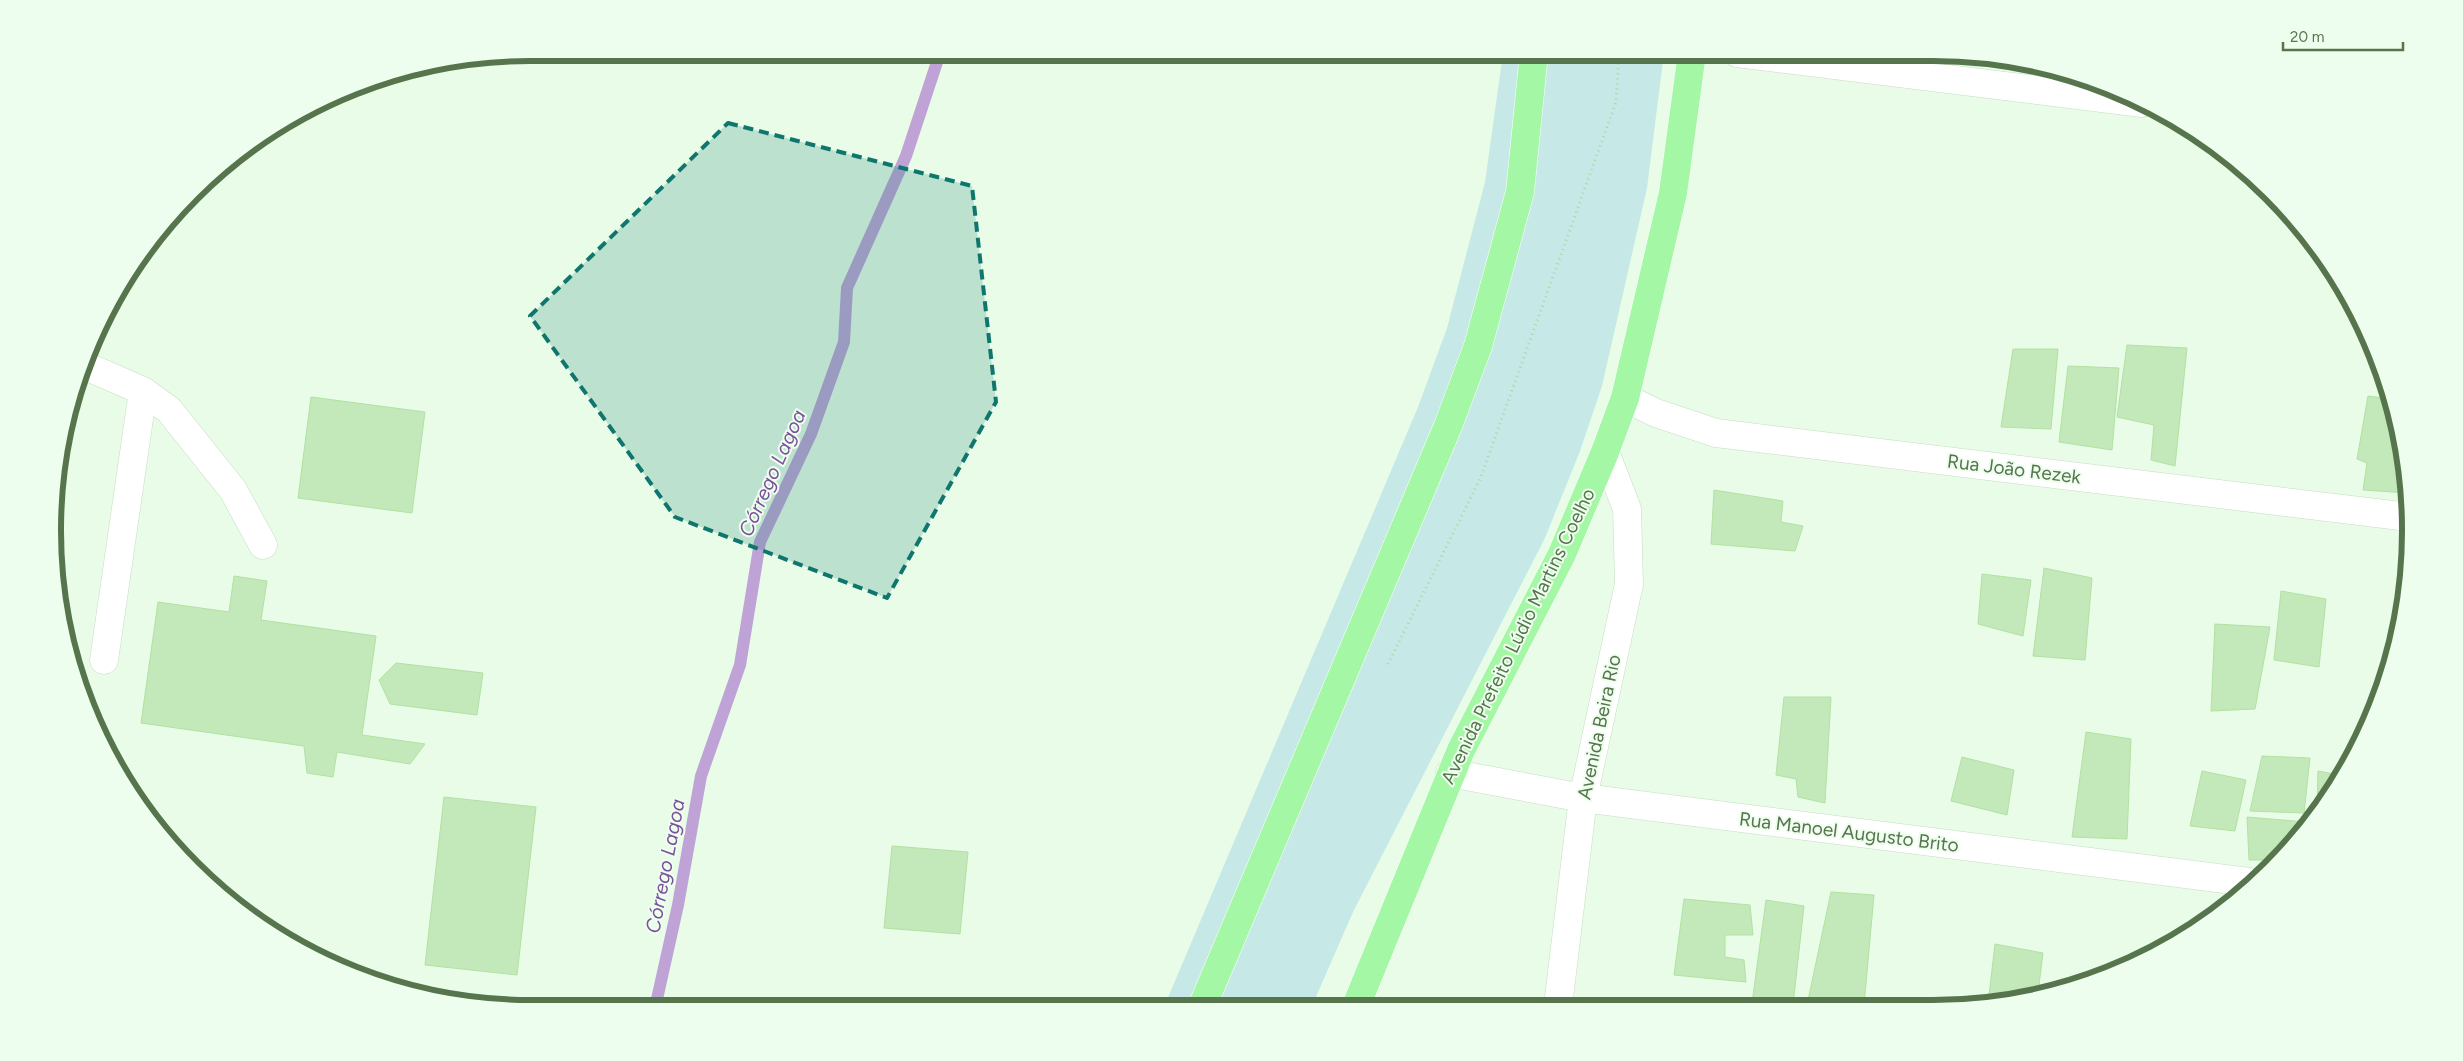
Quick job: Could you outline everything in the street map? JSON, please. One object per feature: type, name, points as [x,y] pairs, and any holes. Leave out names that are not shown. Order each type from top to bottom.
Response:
[{"type":"main road","points":[[1205,1000],[1448,426],[1478,346],[1520,192],[1533,61]]},
{"type":"main road","name":"Avenida Prefeito Lúdio Martins Coelho","points":[[1358,1000],[1450,773],[1562,554],[1606,452],[1626,398],[1672,193],[1691,61]]},
{"type":"street","points":[[1808,61],[2119,100]]},
{"type":"street","points":[[91,368],[143,391],[170,410],[232,490],[263,545]]},
{"type":"street","points":[[104,660],[143,391]]},
{"type":"street","name":"Rua João Rezek","points":[[1626,398],[1656,413],[1716,432],[2402,516]]},
{"type":"street","name":"Avenida Beira Rio","points":[[1559,1000],[1583,798],[1629,584],[1628,509],[1606,452]]},
{"type":"street","name":"Rua Manoel Augusto Brito","points":[[1450,773],[1583,798],[2244,881]]},
{"type":"highlighted area","points":[[728,123],[972,186],[996,402],[887,598],[675,517],[530,316]]},
{"type":"shaded area","points":[[1502,61],[1663,61],[1647,188],[1602,386],[1580,451],[1545,538],[1353,912],[1315,1000],[1167,1000],[1418,407],[1447,328],[1485,182]]},
{"type":"building","points":[[2127,345],[2187,348],[2175,466],[2151,460],[2154,425],[2117,417]]},
{"type":"building","points":[[2013,349],[2058,349],[2051,429],[2001,427]]},
{"type":"building","points":[[2068,366],[2119,368],[2112,450],[2059,442]]},
{"type":"building","points":[[2368,396],[2383,398],[2393,439],[2400,492],[2363,490],[2367,463],[2357,459]]},
{"type":"building","points":[[311,397],[425,412],[412,513],[298,498]]},
{"type":"building","points":[[1714,490],[1783,501],[1781,522],[1803,526],[1795,551],[1711,544]]},
{"type":"building","points":[[2044,568],[2092,578],[2085,660],[2033,656]]},
{"type":"building","points":[[1982,574],[2031,580],[2023,636],[1978,624]]},
{"type":"building","points":[[234,576],[267,581],[261,620],[376,636],[362,735],[425,744],[410,764],[337,752],[333,777],[307,773],[304,746],[141,723],[158,602],[229,612]]},
{"type":"building","points":[[2281,591],[2326,599],[2319,667],[2274,660]]},
{"type":"building","points":[[2215,624],[2270,627],[2255,709],[2211,711]]},
{"type":"building","points":[[396,663],[483,673],[477,715],[390,704],[379,680]]},
{"type":"building","points":[[1784,697],[1831,697],[1825,803],[1798,797],[1796,779],[1776,775]]},
{"type":"building","points":[[2086,732],[2131,739],[2127,839],[2072,837]]},
{"type":"building","points":[[2262,756],[2310,758],[2304,813],[2250,811]]},
{"type":"building","points":[[1962,757],[2014,770],[2007,815],[1951,801]]},
{"type":"building","points":[[2202,771],[2246,780],[2235,831],[2190,826]]},
{"type":"building","points":[[2318,771],[2334,774],[2323,791],[2317,799]]},
{"type":"building","points":[[444,797],[536,807],[517,975],[425,965]]},
{"type":"building","points":[[2247,817],[2300,822],[2266,860],[2249,860]]},
{"type":"building","points":[[892,846],[968,852],[960,934],[884,928]]},
{"type":"building","points":[[1831,892],[1874,895],[1864,1000],[1808,1000]]},
{"type":"building","points":[[1684,899],[1750,905],[1753,935],[1725,935],[1725,957],[1744,960],[1746,982],[1674,975]]},
{"type":"building","points":[[1766,900],[1804,906],[1794,1000],[1752,1000]]},
{"type":"building","points":[[1995,944],[2043,953],[2039,988],[1989,996]]},
{"type":"waterway","name":"Córrego Lagoa","points":[[657,1000],[678,905],[701,776],[740,665],[760,542],[811,434],[844,342],[847,288],[906,156],[937,61]]}]
